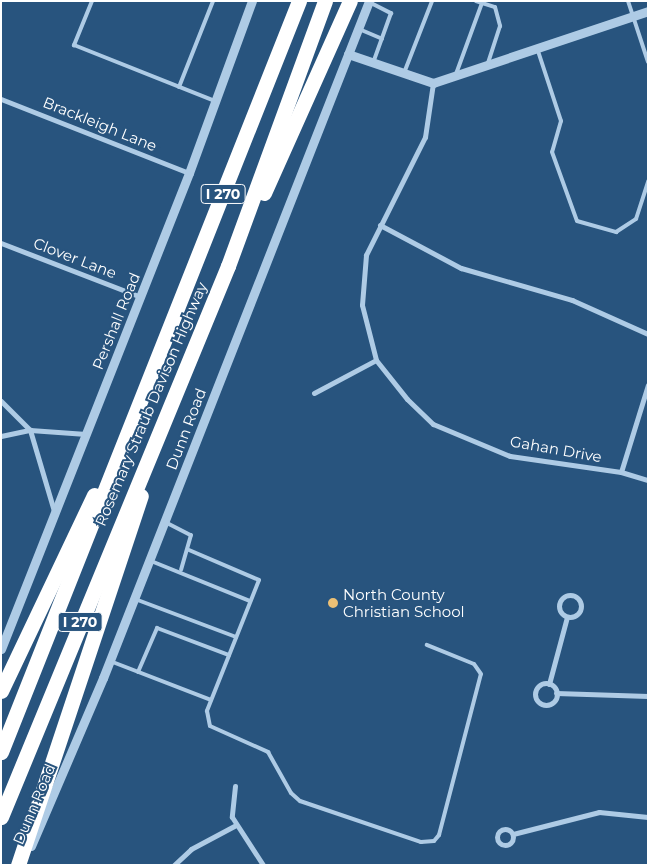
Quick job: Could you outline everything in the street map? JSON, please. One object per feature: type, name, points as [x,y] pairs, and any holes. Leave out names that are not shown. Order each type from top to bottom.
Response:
[{"type":"highway","name":"Rosemary Straub Davison Highway","points":[[1,752],[300,1]]},
{"type":"highway","name":"Rosemary Straub Davison Highway","points":[[1,817],[159,426],[228,266],[325,1]]},
{"type":"highway","points":[[228,266],[350,1]]},
{"type":"highway","points":[[1,691],[145,388]]},
{"type":"highway","points":[[18,865],[156,449],[159,426]]},
{"type":"street","name":"Pershall Road","points":[[1,649],[141,297],[252,1]]},
{"type":"street","name":"Dunn Road","points":[[23,865],[110,661],[369,2]]},
{"type":"street","points":[[348,54],[433,83],[648,11]]},
{"type":"street","name":"Gahan Drive","points":[[433,83],[425,137],[380,225],[362,276],[368,338],[376,360],[407,399],[434,424],[510,456],[621,472],[648,480]]},
{"type":"street","name":"Brackleigh Lane","points":[[1,99],[189,173]]},
{"type":"street","points":[[380,225],[462,268],[572,300],[648,334]]},
{"type":"street","name":"Clover Lane","points":[[1,243],[141,297]]},
{"type":"street","points":[[314,393],[376,360]]},
{"type":"street","points":[[621,472],[648,385]]},
{"type":"street","points":[[1,401],[30,430],[55,514]]},
{"type":"street","points":[[1,436],[30,430],[86,434]]},
{"type":"street","points":[[556,693],[551,703],[539,702],[536,691],[549,684],[567,617],[580,609],[573,596],[559,603],[567,617]]},
{"type":"street","points":[[549,684],[556,693]]},
{"type":"street","points":[[556,693],[648,696]]},
{"type":"street","points":[[235,786],[232,817],[264,865]]},
{"type":"street","points":[[513,834],[599,812],[648,817]]},
{"type":"street","points":[[174,865],[191,849],[236,825]]},
{"type":"lane","points":[[92,1],[74,44],[216,101]]},
{"type":"lane","points":[[179,87],[213,1]]},
{"type":"lane","points":[[404,73],[432,1]]},
{"type":"lane","points":[[476,1],[495,7],[500,26],[488,65]]},
{"type":"lane","points":[[628,1],[648,62]]},
{"type":"lane","points":[[369,2],[391,14],[373,63]]},
{"type":"lane","points":[[456,76],[482,3]]},
{"type":"lane","points":[[358,29],[382,39]]},
{"type":"lane","points":[[537,48],[561,121],[552,152],[577,222],[616,232],[636,219],[648,181]]},
{"type":"lane","points":[[165,522],[191,535],[189,550],[181,570]]},
{"type":"lane","points":[[189,550],[258,580],[207,711],[214,730],[268,752],[291,794],[300,801],[421,842],[434,841],[481,674],[474,664],[427,645]]},
{"type":"lane","points":[[150,560],[181,570],[250,601]]},
{"type":"lane","points":[[134,598],[236,637]]},
{"type":"lane","points":[[138,672],[156,628],[229,655]]},
{"type":"lane","points":[[110,661],[211,700]]},
{"type":"place","name":"North County Christian School","points":[[333,603]]}]
